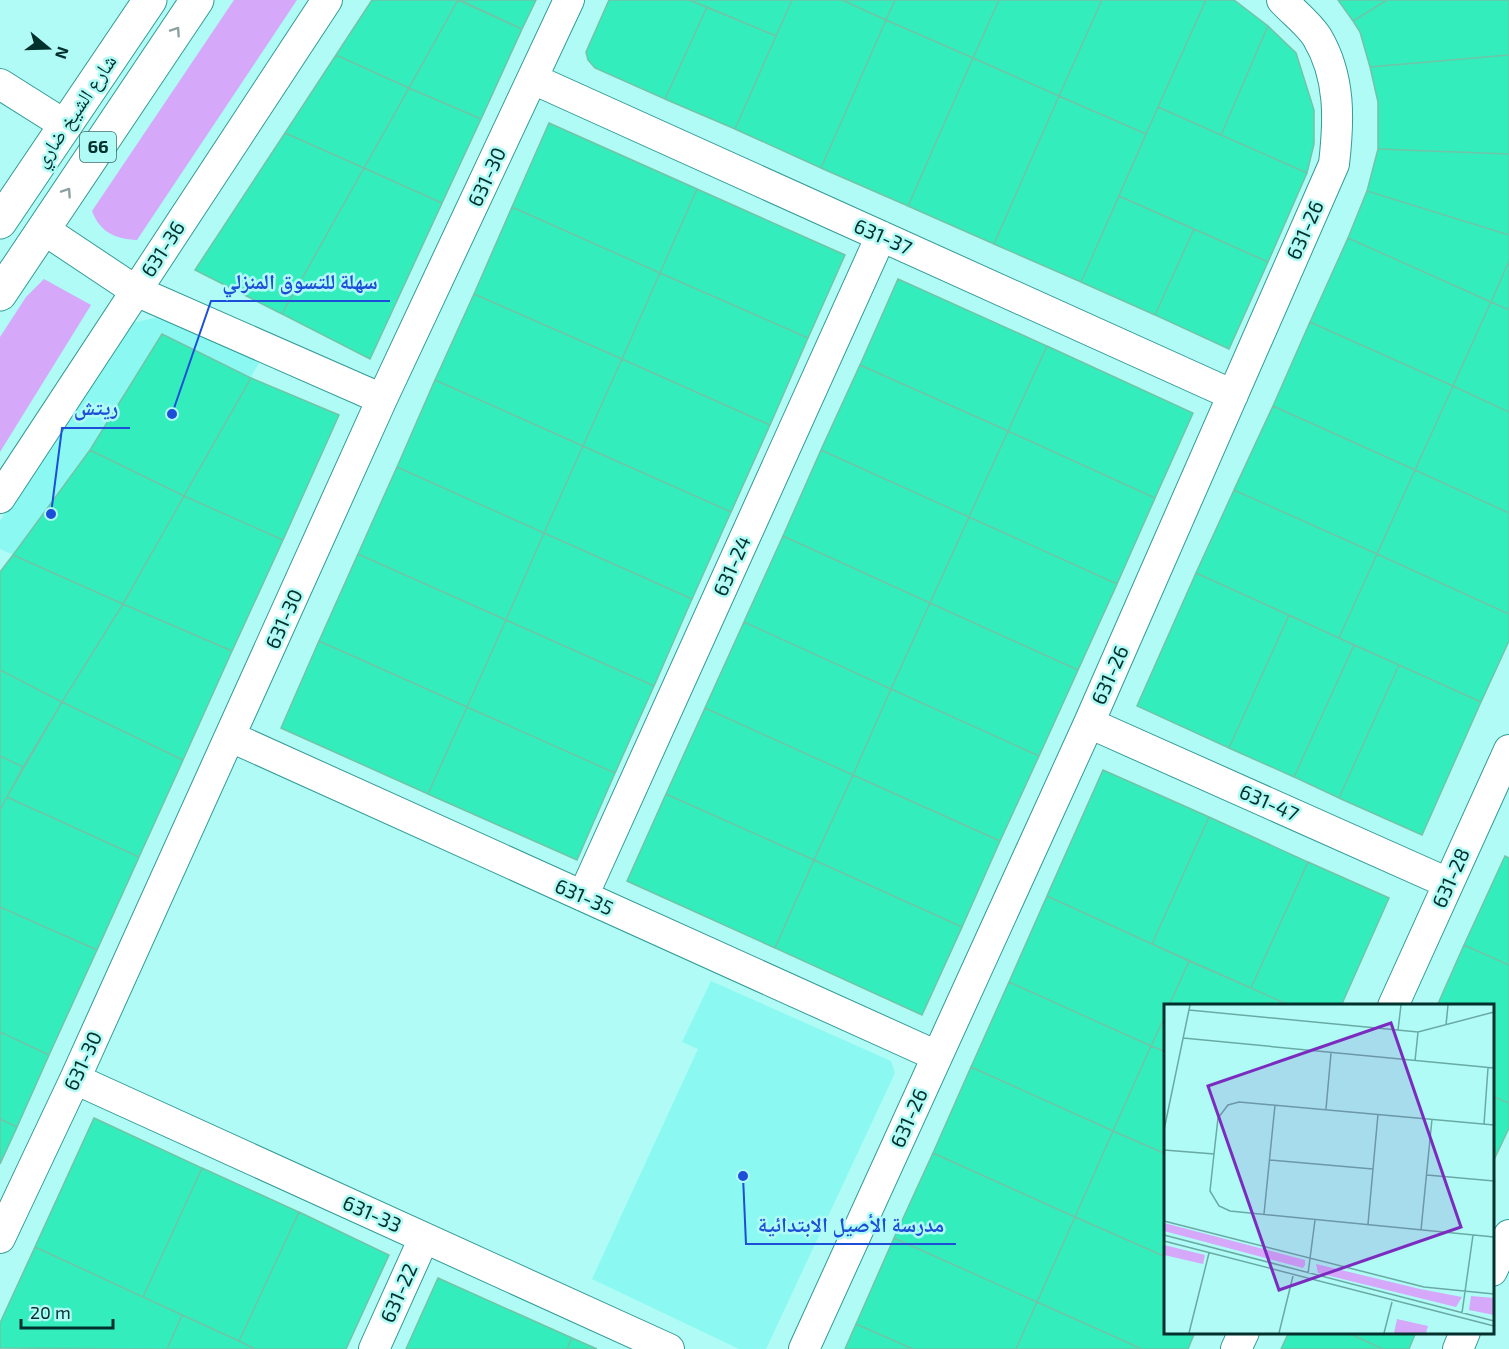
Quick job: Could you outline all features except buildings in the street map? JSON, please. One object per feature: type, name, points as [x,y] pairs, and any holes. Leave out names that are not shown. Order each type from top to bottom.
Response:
[{"type":"main road","name":"شارع الشيخ ضاري","points":[[0,222],[150,0]]},
{"type":"main road","name":"شارع الشيخ ضاري","points":[[0,294],[197,0]]},
{"type":"street","name":"631-36","points":[[0,498],[327,0]]},
{"type":"street","name":"631-30","points":[[0,1238],[231,737],[382,399],[569,0]]},
{"type":"street","name":"631-26","points":[[804,1349],[1089,723],[1335,164],[1338,124],[1336,84],[1317,37],[1282,0]]},
{"type":"street","name":"631-37","points":[[533,79],[1233,395]]},
{"type":"street","points":[[0,84],[65,125]]},
{"type":"street","points":[[43,229],[136,291],[382,399]]},
{"type":"street","name":"631-24","points":[[584,897],[881,236]]},
{"type":"street","name":"631-47","points":[[1089,723],[1448,883]]},
{"type":"street","name":"631-35","points":[[231,737],[937,1056]]},
{"type":"street","name":"631-28","points":[[1393,1004],[1509,750]]},
{"type":"street","name":"631-33","points":[[75,1079],[669,1349]]},
{"type":"street","points":[[1494,1267],[1509,1235]]},
{"type":"street","name":"631-22","points":[[374,1349],[424,1238]]},
{"type":"street","points":[[1236,1349],[1243,1334]]},
{"type":"street","points":[[1458,1349],[1464,1334]]},
{"type":"shaded area","points":[[234,0],[297,0],[137,240],[109,233],[99,224],[92,211]]},
{"type":"shaded area","points":[[44,279],[91,305],[0,452],[0,337],[26,297]]},
{"type":"shaded area","points":[[159,317],[260,361],[123,604],[0,549],[0,521],[131,323]]},
{"type":"shaded area","points":[[711,981],[891,1061],[895,1073],[766,1349],[739,1349],[592,1279],[698,1049],[682,1042]]},
{"type":"place","name":"سهلة للتسوق المنزلي","points":[[172,414]]},
{"type":"place","name":"ريتش","points":[[51,514]]},
{"type":"place","name":"مدرسة الأصيل الابتدائية","points":[[743,1176]]}]
